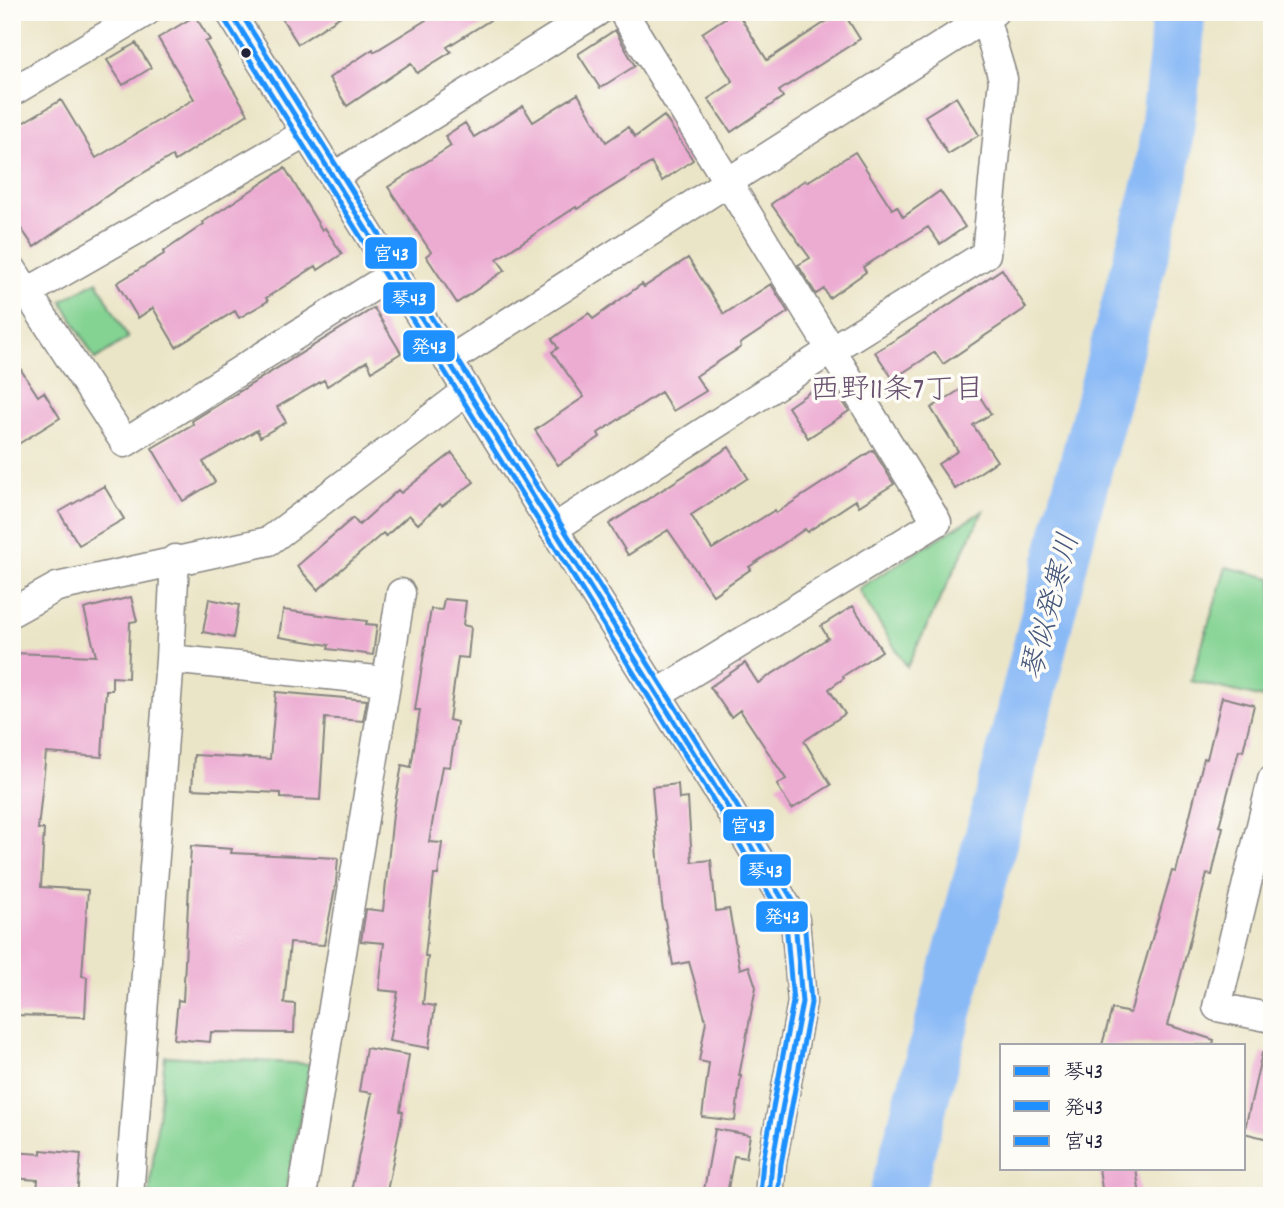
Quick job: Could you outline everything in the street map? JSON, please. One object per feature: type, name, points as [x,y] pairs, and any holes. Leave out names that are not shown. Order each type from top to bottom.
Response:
[{"type":"street","points":[[12,92],[146,12]]},
{"type":"street","points":[[230,12],[796,920],[802,1002],[772,1163],[769,1196]]},
{"type":"street","points":[[333,177],[597,12]]},
{"type":"street","points":[[623,12],[937,522],[657,694]]},
{"type":"street","points":[[448,361],[989,15],[1003,79],[986,254],[553,529]]},
{"type":"street","points":[[306,134],[19,281],[125,443],[393,274]]},
{"type":"street","points":[[12,612],[57,587],[175,559],[269,541],[467,391]]},
{"type":"street","points":[[129,1196],[170,659],[175,559]]},
{"type":"street","points":[[302,1196],[401,593]]},
{"type":"street","points":[[170,659],[386,681]]},
{"type":"street","points":[[1272,780],[1217,1007],[1272,1018]]},
{"type":"green space","points":[[97,281],[128,338],[95,359],[62,301]]},
{"type":"green space","points":[[983,511],[907,667],[858,589]]},
{"type":"green space","points":[[1226,567],[1272,578],[1272,700],[1191,681]]},
{"type":"green space","points":[[165,1056],[310,1064],[285,1196],[149,1196]]},
{"type":"building","points":[[278,12],[347,12],[298,44]]},
{"type":"building","points":[[439,12],[503,12],[447,47],[451,52],[417,73],[411,63],[347,106],[329,78],[373,49],[374,52]]},
{"type":"building","points":[[737,12],[767,60],[841,12],[860,39],[779,91],[783,97],[731,132],[708,99],[733,82],[702,33]]},
{"type":"building","points":[[195,16],[210,40],[205,42],[248,114],[175,161],[172,156],[118,188],[34,247],[12,215],[12,129],[61,100],[96,158],[194,99],[158,38]]},
{"type":"building","points":[[615,30],[635,66],[600,88],[578,54]]},
{"type":"building","points":[[136,43],[151,68],[123,85],[107,60]]},
{"type":"building","points":[[578,94],[606,142],[628,127],[635,137],[664,116],[693,160],[662,181],[651,163],[577,209],[576,207],[497,259],[505,270],[457,303],[426,256],[431,252],[388,187],[451,146],[445,136],[465,123],[474,137],[523,106],[533,122]]},
{"type":"building","points":[[956,97],[979,135],[948,154],[925,116]]},
{"type":"building","points":[[855,152],[892,209],[897,206],[903,217],[940,191],[965,227],[940,244],[928,227],[863,267],[866,272],[829,298],[824,289],[816,294],[798,265],[810,258],[771,204],[805,180],[807,182]]},
{"type":"building","points":[[285,168],[322,230],[325,228],[342,254],[318,270],[316,266],[266,298],[268,301],[239,318],[235,311],[176,347],[153,308],[138,318],[117,283],[164,254],[163,252],[204,224],[203,222]]},
{"type":"building","points":[[688,258],[724,314],[771,284],[788,312],[696,376],[706,391],[673,411],[661,392],[598,433],[600,437],[558,465],[535,430],[584,397],[552,352],[558,348],[552,339],[589,313],[593,319],[642,284],[644,287]]},
{"type":"building","points":[[1002,269],[1026,308],[943,364],[935,352],[893,379],[875,352]]},
{"type":"building","points":[[374,308],[401,353],[372,371],[367,361],[327,386],[324,380],[277,407],[286,422],[260,437],[257,430],[203,462],[215,482],[183,501],[152,448]]},
{"type":"building","points":[[12,356],[38,396],[44,392],[60,418],[12,448]]},
{"type":"building","points":[[829,379],[849,411],[808,438],[788,407]]},
{"type":"building","points":[[971,383],[991,414],[973,425],[997,461],[955,489],[938,464],[958,451],[931,408]]},
{"type":"building","points":[[729,447],[748,478],[691,515],[712,549],[775,510],[776,513],[873,450],[894,484],[859,506],[856,500],[807,532],[805,529],[713,595],[668,530],[628,555],[609,524]]},
{"type":"building","points":[[452,453],[474,482],[442,506],[440,504],[418,524],[409,515],[386,536],[383,533],[318,590],[297,566],[353,518],[359,525],[398,490],[401,493]]},
{"type":"building","points":[[104,486],[124,519],[79,545],[59,512]]},
{"type":"building","points":[[131,597],[137,621],[130,622],[128,678],[112,677],[112,690],[106,690],[102,757],[46,753],[38,829],[44,829],[41,887],[88,890],[82,976],[87,977],[85,1017],[12,1015],[12,653],[96,656],[84,609]]},
{"type":"building","points":[[209,599],[239,605],[233,638],[203,632]]},
{"type":"building","points":[[444,599],[466,601],[463,625],[471,627],[468,658],[458,657],[449,720],[457,722],[450,767],[442,766],[429,842],[442,843],[438,875],[434,875],[425,956],[428,956],[423,1004],[435,1006],[429,1048],[389,1041],[398,992],[379,990],[384,943],[361,941],[366,909],[383,911],[393,814],[402,765],[411,767],[420,710],[415,710],[431,609],[442,610]]},
{"type":"building","points":[[853,606],[882,651],[843,676],[844,678],[829,689],[845,714],[804,741],[831,785],[792,809],[777,785],[786,779],[740,710],[731,717],[710,687],[745,663],[758,683],[828,638],[821,626]]},
{"type":"building","points":[[283,610],[367,621],[366,624],[377,625],[373,655],[328,649],[329,645],[279,637]]},
{"type":"building","points":[[276,692],[367,700],[363,721],[325,718],[320,800],[281,798],[281,793],[192,789],[194,755],[270,759]]},
{"type":"building","points":[[1222,697],[1254,705],[1243,751],[1239,750],[1219,826],[1223,827],[1212,875],[1207,874],[1168,1025],[1214,1040],[1213,1044],[1102,1044],[1112,1009],[1130,1013],[1172,871],[1176,872],[1204,758],[1207,759]]},
{"type":"building","points":[[678,784],[679,799],[688,798],[692,862],[711,860],[716,911],[729,909],[740,969],[749,966],[756,987],[739,1076],[735,1121],[702,1117],[709,1063],[699,1061],[706,1021],[689,962],[673,965],[662,904],[652,787]]},
{"type":"building","points":[[191,846],[232,849],[231,853],[338,858],[324,945],[290,943],[284,1003],[295,1004],[294,1033],[211,1032],[210,1042],[174,1039],[178,1000],[183,1001]]},
{"type":"building","points":[[366,1048],[409,1055],[400,1111],[403,1112],[386,1196],[350,1196],[372,1093],[359,1091]]},
{"type":"building","points":[[1262,1053],[1272,1054],[1272,1140],[1246,1134]]},
{"type":"building","points":[[715,1129],[750,1135],[746,1158],[734,1156],[727,1194],[704,1190]]},
{"type":"building","points":[[41,1150],[81,1154],[77,1196],[37,1192],[38,1180],[12,1178],[12,1152],[41,1154]]},
{"type":"building","points":[[1099,1170],[1136,1170],[1140,1196],[1103,1196]]},
{"type":"waterway","name":"琴似発寒川","points":[[896,1196],[1161,180],[1176,54],[1178,12]]},
{"type":"transit line","name":"琴43","points":[[230,12],[724,801],[795,920],[802,1002],[772,1163],[769,1196]]},
{"type":"transit line","name":"宮43","points":[[240,12],[731,796],[804,919],[811,1003],[781,1164],[778,1196]]},
{"type":"transit line","name":"発43","points":[[223,17],[717,806],[786,923],[793,1002],[763,1161],[760,1195]]},
{"type":"district","name":"西野11条7丁目","points":[[897,388]]}]
